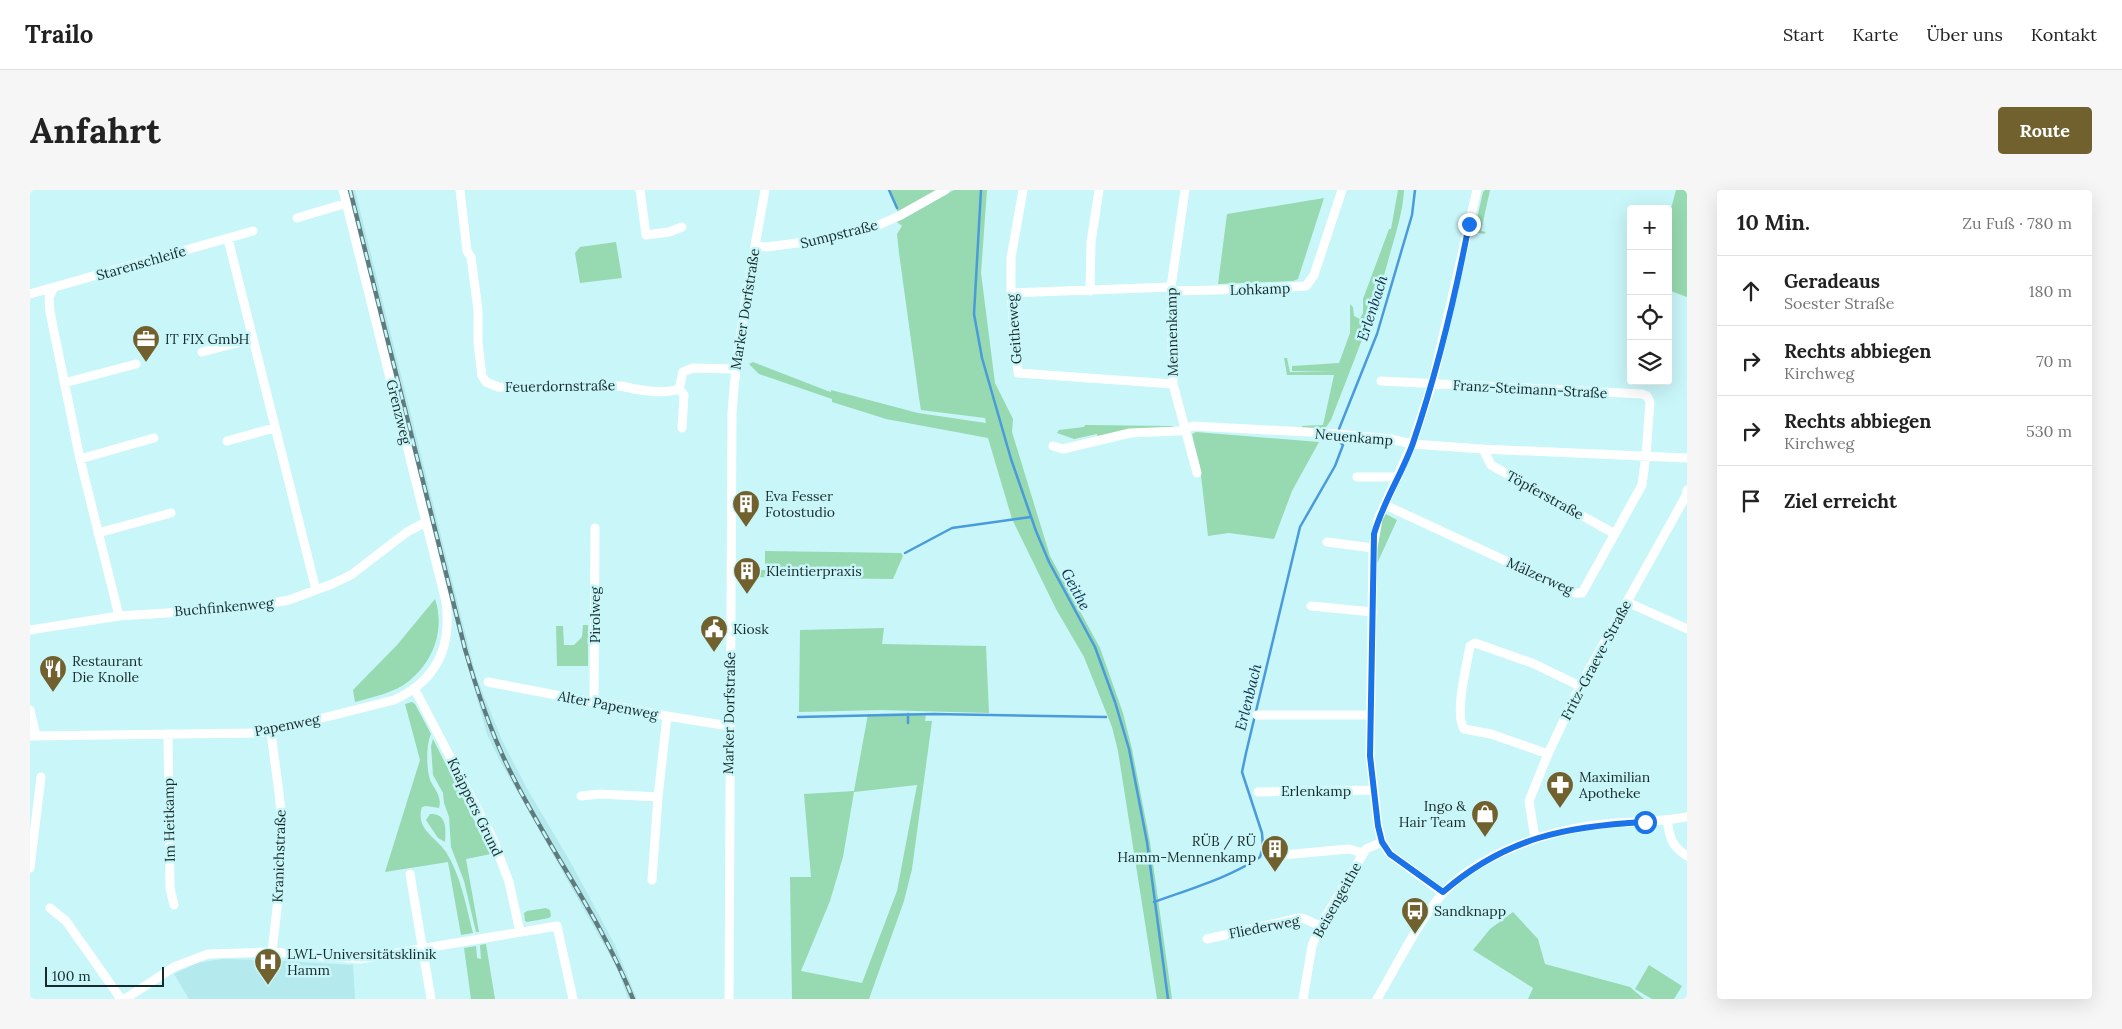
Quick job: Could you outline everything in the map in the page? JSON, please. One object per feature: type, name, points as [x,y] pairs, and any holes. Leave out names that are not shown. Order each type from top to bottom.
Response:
[{"type":"street","name":"Grenzweg","points":[[344,190],[446,602],[447,634]]},
{"type":"street","name":"Feuerdornstraße","points":[[460,190],[467,251],[471,257],[478,310],[478,343],[482,376],[486,382],[498,387],[621,386],[638,390],[668,391],[679,389]]},
{"type":"street","points":[[640,190],[646,235],[669,232],[682,227]]},
{"type":"street","name":"Marker Dorfstraße","points":[[728,999],[732,420],[735,369],[765,190]]},
{"type":"street","name":"Sumpstraße","points":[[756,246],[792,245],[865,230],[896,218],[945,190]]},
{"type":"street","name":"Geitheweg","points":[[1024,190],[1011,258],[1011,293],[1018,373],[1173,384]]},
{"type":"street","points":[[1090,290],[1091,242],[1099,190]]},
{"type":"street","name":"Mennenkamp","points":[[1185,190],[1171,289],[1173,384],[1197,472]]},
{"type":"street","name":"Lohkamp","points":[[1011,293],[1171,289],[1256,290],[1306,286],[1314,275],[1342,190]]},
{"type":"street","points":[[1443,892],[1390,854],[1382,842],[1377,820],[1370,756],[1373,548],[1378,519],[1412,444],[1432,384],[1477,190]]},
{"type":"street","points":[[297,218],[347,203]]},
{"type":"street","name":"Starenschleife","points":[[30,294],[253,231]]},
{"type":"street","points":[[228,239],[316,590]]},
{"type":"street","points":[[54,287],[49,298],[50,312],[64,383],[80,459],[119,616]]},
{"type":"street","points":[[202,352],[252,339]]},
{"type":"street","points":[[64,383],[136,364]]},
{"type":"street","points":[[682,428],[684,395],[679,389],[683,372],[686,369],[693,368],[735,369]]},
{"type":"street","name":"Franz-Steimann-Straße","points":[[1381,381],[1642,394],[1647,396],[1650,402],[1646,455]]},
{"type":"street","name":"Neuenkamp","points":[[1053,446],[1063,449],[1130,433],[1179,432],[1193,426],[1326,433],[1391,439],[1412,444],[1483,449],[1687,458]]},
{"type":"street","points":[[226,441],[274,428]]},
{"type":"street","points":[[80,459],[154,438]]},
{"type":"street","name":"Töpferstraße","points":[[1483,449],[1491,465],[1615,534]]},
{"type":"street","name":"Mälzerweg","points":[[1385,505],[1578,594],[1585,591],[1642,486],[1646,455]]},
{"type":"street","points":[[1357,477],[1398,477]]},
{"type":"street","name":"Fritz-Graeve-Straße","points":[[1535,838],[1529,801],[1548,754],[1580,686],[1687,493]]},
{"type":"street","points":[[98,533],[171,513]]},
{"type":"street","name":"Buchfinkenweg","points":[[30,630],[119,616],[262,606],[294,599],[351,575],[406,532],[426,522]]},
{"type":"street","name":"Pirolweg","points":[[594,702],[596,528]]},
{"type":"street","points":[[1327,542],[1373,548]]},
{"type":"street","points":[[1627,602],[1687,629]]},
{"type":"street","points":[[1311,606],[1373,612]]},
{"type":"street","name":"Papenweg","points":[[33,736],[258,733],[271,731],[383,703],[405,695],[438,663],[447,634]]},
{"type":"street","points":[[1548,754],[1491,734],[1464,729],[1460,720],[1464,677],[1470,646],[1475,643],[1512,655],[1580,686]]},
{"type":"street","name":"Alter Papenweg","points":[[488,682],[729,726]]},
{"type":"street","name":"Knäppers Grund","points":[[414,688],[492,837],[509,882],[520,932]]},
{"type":"street","points":[[30,710],[33,736]]},
{"type":"street","points":[[1257,715],[1370,715]]},
{"type":"street","points":[[652,880],[666,716]]},
{"type":"street","name":"Kranichstraße","points":[[271,731],[280,803],[282,842],[272,952]]},
{"type":"street","name":"Im Heitkamp","points":[[168,734],[170,888],[174,905]]},
{"type":"street","points":[[30,868],[41,777]]},
{"type":"street","name":"Erlenkamp","points":[[1258,792],[1374,790]]},
{"type":"street","points":[[581,796],[600,794],[658,797]]},
{"type":"street","points":[[1377,999],[1428,913],[1443,892],[1482,863],[1535,838],[1589,826],[1687,817]]},
{"type":"street","points":[[1667,820],[1672,843],[1677,850],[1687,856]]},
{"type":"street","name":"Beisengeithe","points":[[1303,999],[1312,946],[1320,926],[1363,853],[1366,849],[1382,842]]},
{"type":"street","points":[[1274,852],[1282,855],[1349,848],[1363,853]]},
{"type":"street","points":[[410,874],[431,999]]},
{"type":"street","points":[[50,908],[66,921],[121,999]]},
{"type":"street","name":"Fliederweg","points":[[1206,939],[1299,918],[1320,926]]},
{"type":"street","points":[[125,999],[174,967],[199,956],[220,952],[272,952],[360,959],[556,926],[573,999]]},
{"type":"shaded area","points":[[346,190],[355,190],[476,676],[502,740],[526,787],[571,863],[615,945],[637,999],[628,999],[619,973],[608,952],[501,763],[487,734],[453,613]]},
{"type":"shaded area","name":"LWL-Universitätsklinik Hamm","points":[[222,959],[353,965],[355,999],[189,999],[174,974],[197,963]]},
{"type":"green space","points":[[889,190],[941,190],[898,213]]},
{"type":"green space","points":[[954,190],[987,190],[981,273],[995,383],[1013,419],[1012,432],[1050,556],[1100,648],[1123,713],[1150,842],[1172,999],[1157,999],[1118,751],[1112,727],[1084,657],[1056,609],[1012,519],[988,438],[886,419],[832,402],[832,399],[759,374],[749,364],[753,362],[831,392],[831,390],[918,413],[986,423],[985,418],[921,410],[899,253],[897,234],[902,226],[897,222]]},
{"type":"green space","points":[[1398,190],[1404,190],[1402,206],[1384,275],[1363,338],[1331,420],[1324,430],[1301,431],[1302,426],[1323,425],[1334,375],[1287,375],[1284,358],[1287,358],[1290,372],[1336,371],[1292,371],[1292,366],[1339,363],[1350,333],[1350,304],[1353,307],[1354,316],[1360,319],[1363,313],[1363,299],[1389,229],[1391,229]]},
{"type":"green space","points":[[1485,190],[1490,190],[1481,231],[1486,232],[1484,234],[1474,232]]},
{"type":"green space","points":[[1676,190],[1687,190],[1687,297],[1672,291],[1672,205]]},
{"type":"green space","points":[[1324,198],[1298,279],[1293,281],[1218,284],[1227,214]]},
{"type":"green space","points":[[616,242],[622,278],[580,283],[575,253],[580,247]]},
{"type":"green space","points":[[1085,425],[1173,426],[1173,429],[1098,438],[1097,434],[1074,439],[1057,433],[1059,430],[1084,427]]},
{"type":"green space","points":[[1196,432],[1319,442],[1292,491],[1274,539],[1229,533],[1208,536],[1200,467],[1192,434]]},
{"type":"green space","points":[[1386,514],[1397,520],[1375,568],[1376,540]]},
{"type":"green space","points":[[765,551],[901,553],[903,556],[893,579],[746,577],[747,570],[765,570]]},
{"type":"green space","points":[[435,599],[438,610],[438,633],[431,654],[425,664],[418,673],[397,689],[355,702],[353,690],[397,645]]},
{"type":"green space","points":[[583,625],[588,625],[588,666],[557,666],[556,626],[563,626],[564,645],[574,645],[582,637]]},
{"type":"green space","points":[[884,628],[882,644],[986,646],[989,713],[881,710],[799,712],[800,630]]},
{"type":"green space","points":[[412,702],[415,704],[431,734],[427,751],[427,765],[431,782],[440,801],[439,808],[422,807],[421,821],[446,852],[456,871],[473,933],[461,935],[448,862],[385,872],[420,760],[405,704]]},
{"type":"green space","points":[[926,713],[925,721],[932,721],[912,869],[904,901],[869,999],[792,999],[790,877],[811,877],[804,794],[854,791],[868,714]],"holes":[[[917,785],[897,891],[862,983],[801,971],[830,901],[843,857],[854,792]]]},
{"type":"green space","points":[[433,739],[491,854],[466,859],[479,932],[476,932],[464,881],[451,847],[449,817],[443,793],[433,775],[431,746]]},
{"type":"green space","points":[[430,814],[436,814],[442,819],[445,827],[445,842],[438,838],[426,820]]},
{"type":"green space","points":[[546,908],[550,910],[551,916],[549,918],[525,921],[524,913],[527,911]]},
{"type":"green space","points":[[1513,912],[1538,939],[1545,964],[1630,987],[1644,999],[1528,999],[1533,988],[1473,950],[1490,929]]},
{"type":"green space","points":[[486,944],[495,999],[471,999],[464,948],[476,946],[477,958],[481,959],[480,945]]},
{"type":"green space","points":[[1649,965],[1682,986],[1674,999],[1652,999],[1635,989]]},
{"type":"waterway","points":[[889,190],[897,208]]},
{"type":"waterway","name":"Geithe","points":[[981,190],[974,314],[982,358],[1011,459],[1036,531],[1049,562],[1095,647],[1115,702],[1129,749],[1147,842],[1168,999]]},
{"type":"waterway","name":"Erlenbach","points":[[1339,429],[1377,334],[1412,215],[1415,190]]},
{"type":"waterway","name":"Erlenbach","points":[[1154,902],[1222,877],[1260,857],[1263,847],[1262,833],[1242,772],[1300,527],[1335,466],[1343,445],[1337,439]]},
{"type":"waterway","points":[[905,553],[952,528],[1031,517]]},
{"type":"waterway","points":[[908,714],[908,723]]},
{"type":"waterway","points":[[798,717],[934,714],[1106,717]]},
{"type":"railway","points":[[350,190],[465,649],[484,711],[496,741],[525,800],[606,940],[633,999]]},
{"type":"place","name":"IT FIX GmbH","points":[[146,363]]},
{"type":"place","name":"Eva Fesser Fotostudio","points":[[746,528]]},
{"type":"place","name":"Kleintierpraxis","points":[[747,595]]},
{"type":"place","name":"Kiosk","points":[[714,653]]},
{"type":"place","name":"Restaurant Die Knolle","points":[[53,693]]},
{"type":"place","name":"Maximilian Apotheke","points":[[1560,809]]},
{"type":"place","name":"Ingo & Hair Team","points":[[1485,838]]},
{"type":"place","name":"RÜB / RÜ Hamm-Mennenkamp","points":[[1275,873]]},
{"type":"place","name":"Sandknapp","points":[[1415,935]]},
{"type":"place","name":"LWL-Universitätsklinik Hamm","points":[[268,986]]},
{"type":"route","points":[[1469,224],[1432,384],[1412,444],[1378,519],[1374,534],[1370,756],[1377,820],[1382,842],[1390,854],[1407,868],[1443,892],[1482,863],[1535,838],[1589,826],[1645,822]]}]
